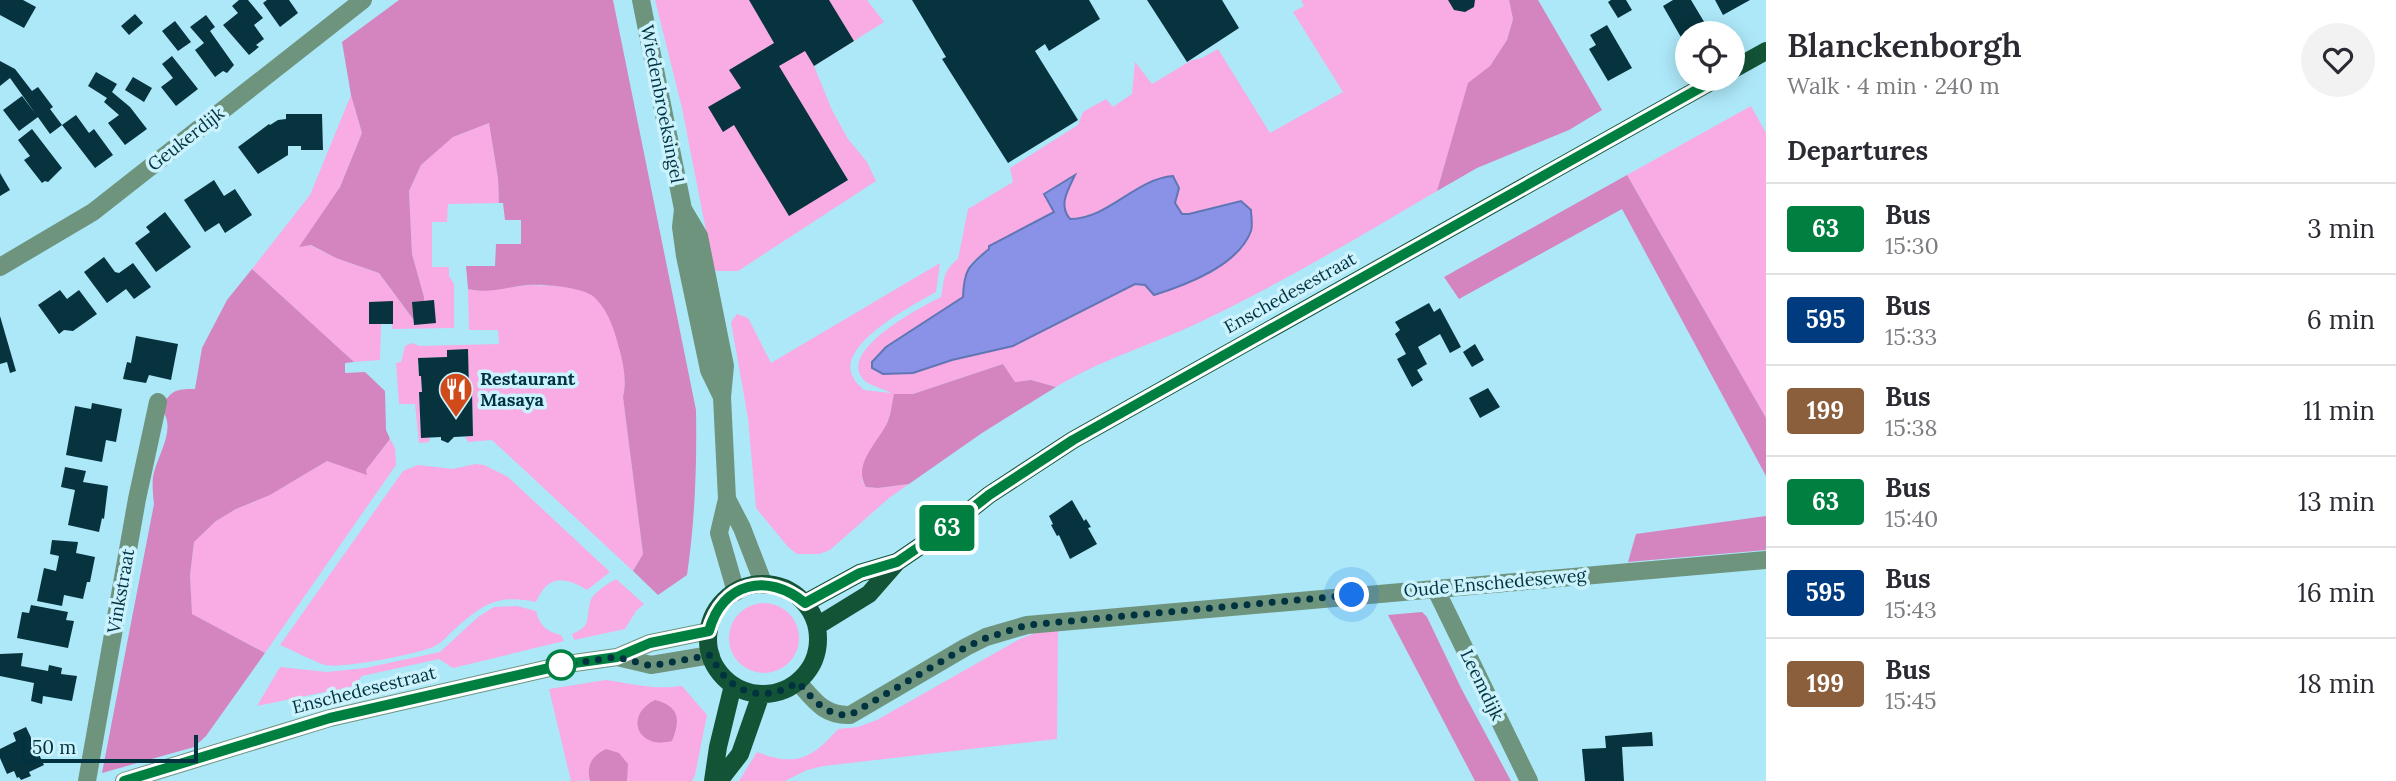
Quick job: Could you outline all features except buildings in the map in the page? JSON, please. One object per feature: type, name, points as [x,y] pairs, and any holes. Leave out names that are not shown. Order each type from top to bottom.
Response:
[{"type":"main road","points":[[1745,63],[1766,51]]},
{"type":"main road","name":"Enschedesestraat","points":[[817,626],[869,594],[897,562],[989,495],[1073,440],[1695,91]]},
{"type":"main road","name":"Enschedesestraat","points":[[805,603],[860,573],[897,562]]},
{"type":"main road","points":[[764,585],[779,587],[805,603],[817,626],[818,642],[808,671],[798,682],[786,689],[761,694],[733,685],[723,677],[711,655],[709,631],[718,608],[736,592],[750,586],[764,585]]},
{"type":"main road","points":[[713,781],[733,685]]},
{"type":"main road","points":[[719,781],[740,754],[761,694]]},
{"type":"street","name":"Geukerdijk","points":[[0,267],[93,212],[363,0]]},
{"type":"street","name":"Wiedenbroeksingel","points":[[641,0],[683,209],[681,227],[685,256],[709,370],[722,397],[727,499],[719,533],[736,592]]},
{"type":"street","name":"Vinkstraat","points":[[88,781],[137,499],[158,402]]},
{"type":"street","name":"Wiedenbroeksingel","points":[[727,499],[742,528],[764,585]]},
{"type":"street","name":"Oude Enschedeseweg","points":[[798,682],[828,712],[838,716],[850,715],[966,647],[1027,625],[1766,560]]},
{"type":"street","name":"Leemdijk","points":[[1435,588],[1529,781]]},
{"type":"street","name":"Enschedesestraat","points":[[124,781],[330,718],[567,664],[617,657],[650,643],[709,631]]},
{"type":"street","name":"Enschedesestraat","points":[[617,657],[651,666],[711,655]]},
{"type":"shaded area","points":[[399,0],[613,0],[696,410],[695,493],[687,575],[658,595],[633,571],[643,554],[623,397],[624,374],[615,334],[604,310],[589,294],[562,287],[534,285],[490,290],[468,289],[466,266],[495,266],[496,244],[521,244],[521,220],[505,220],[503,203],[499,203],[498,178],[489,123],[453,137],[421,165],[409,191],[412,254],[424,297],[423,313],[413,319],[379,273],[336,258],[311,245],[299,247],[340,187],[362,133],[351,95],[342,42]]},
{"type":"shaded area","points":[[655,0],[867,0],[884,22],[814,66],[832,110],[848,139],[867,162],[876,181],[738,271],[716,271],[682,108]]},
{"type":"shaded area","points":[[1301,0],[1509,0],[1513,19],[1507,40],[1490,66],[1468,84],[1437,191],[1319,260],[1229,308],[1090,369],[1056,387],[1031,380],[1015,382],[1003,364],[913,394],[895,394],[888,421],[862,480],[866,487],[909,484],[830,550],[819,554],[797,554],[788,547],[756,508],[748,418],[731,322],[737,314],[748,318],[771,363],[940,263],[936,292],[880,327],[855,352],[851,365],[854,379],[864,390],[891,393],[863,379],[858,368],[862,355],[885,331],[941,297],[947,272],[958,259],[968,209],[1013,182],[1010,168],[1078,125],[1083,112],[1106,99],[1113,107],[1132,94],[1135,62],[1152,84],[1192,60],[1218,49],[1270,133],[1343,92],[1293,12],[1304,6]],"holes":[[[1074,176],[1065,203],[1070,219],[1086,219],[1143,185],[1173,176],[1179,188],[1175,203],[1182,214],[1241,201],[1145,285],[1135,284],[952,360],[913,373],[946,309],[963,297],[970,264],[989,249],[989,246],[1054,212],[1044,193]]]},
{"type":"shaded area","points":[[1509,0],[1538,0],[1602,110],[1569,130],[1477,168],[1437,191],[1468,83],[1490,66],[1507,40],[1513,19]]},
{"type":"shaded area","points":[[351,95],[362,133],[340,187],[300,246],[310,245],[336,258],[379,273],[413,319],[424,297],[412,254],[409,191],[421,165],[453,137],[489,123],[498,178],[499,203],[448,204],[447,222],[432,222],[432,267],[449,267],[449,276],[454,284],[454,328],[392,329],[392,324],[381,324],[380,360],[354,362],[252,269],[310,195]]},
{"type":"shaded area","points":[[1751,106],[1766,133],[1766,418],[1627,175]]},
{"type":"shaded area","points":[[1627,175],[1766,418],[1766,476],[1622,209],[1459,299],[1444,277]]},
{"type":"shaded area","points":[[252,269],[354,362],[345,363],[345,373],[365,372],[385,391],[386,430],[390,439],[366,470],[367,475],[327,461],[270,495],[236,509],[216,521],[194,542],[190,575],[192,614],[265,653],[206,736],[194,747],[102,773],[154,504],[153,477],[167,433],[166,416],[161,409],[174,392],[195,389],[202,348],[227,300]]},
{"type":"shaded area","points":[[529,285],[587,292],[601,304],[614,329],[624,373],[623,397],[643,554],[633,571],[492,440],[468,442],[465,437],[473,436],[472,391],[469,390],[467,350],[447,350],[447,357],[418,358],[422,392],[419,393],[421,437],[430,438],[429,442],[419,443],[415,404],[399,404],[396,363],[401,362],[405,346],[411,343],[420,346],[499,344],[498,330],[469,330],[468,289],[479,291]]},
{"type":"shaded area","points":[[1003,364],[1015,382],[1031,380],[1056,387],[982,433],[909,484],[866,487],[862,470],[864,461],[888,421],[894,394],[913,394]]},
{"type":"shaded area","points":[[390,439],[395,448],[396,465],[265,653],[192,614],[190,575],[194,542],[216,521],[236,509],[270,495],[327,461],[367,474],[366,470]]},
{"type":"shaded area","points":[[475,464],[484,465],[508,477],[610,572],[587,590],[571,582],[557,581],[546,587],[536,602],[511,599],[492,603],[474,613],[438,645],[397,657],[334,666],[314,661],[280,645],[403,471],[418,465],[453,469]]},
{"type":"shaded area","points":[[1766,516],[1766,550],[1628,562],[1636,534]]},
{"type":"shaded area","points":[[616,579],[644,604],[636,611],[625,629],[574,640],[572,634],[585,625],[594,595]]},
{"type":"shaded area","points":[[764,603],[789,613],[799,638],[789,663],[764,673],[739,663],[729,638],[739,613]]},
{"type":"shaded area","points":[[517,606],[536,611],[544,627],[561,635],[564,641],[453,668],[439,659],[362,676],[354,686],[257,706],[280,667],[327,672],[365,668],[440,652],[478,617],[494,607]]},
{"type":"shaded area","points":[[1422,612],[1511,781],[1475,781],[1388,615]]},
{"type":"shaded area","points":[[1058,630],[1057,739],[824,766],[807,770],[785,781],[739,781],[757,752],[782,759],[802,757],[820,747],[838,729],[858,727],[877,720],[1018,640],[1035,633]]},
{"type":"shaded area","points":[[606,680],[652,687],[682,686],[707,715],[692,781],[571,781],[549,689]]},
{"type":"shaded area","points":[[655,700],[669,706],[676,714],[677,726],[672,741],[650,740],[639,730],[640,714],[645,706]]},
{"type":"shaded area","points":[[606,749],[619,753],[628,764],[627,781],[590,781],[591,762]]},
{"type":"water","points":[[1075,175],[1064,203],[1070,219],[1097,213],[1146,184],[1173,176],[1179,188],[1175,203],[1182,214],[1241,201],[1251,210],[1251,231],[1235,254],[1223,264],[1195,280],[1167,291],[1154,295],[1145,285],[1135,284],[1013,346],[952,360],[913,373],[883,374],[872,368],[872,362],[886,347],[963,297],[968,269],[989,246],[1054,212],[1044,194]]},
{"type":"bus line","name":"63","points":[[124,781],[330,718],[567,664],[617,657],[650,643],[709,631],[712,619],[726,599],[750,586],[779,587],[805,603],[860,573],[897,562],[1033,464],[1073,440],[1695,91]]},
{"type":"place","name":"Restaurant Masaya","points":[[456,419]]},
{"type":"route","points":[[561,665],[617,657],[651,666],[711,655],[723,677],[733,685],[761,694],[774,693],[798,682],[828,712],[838,716],[850,715],[966,647],[1004,631],[1027,625],[1352,595]]}]
